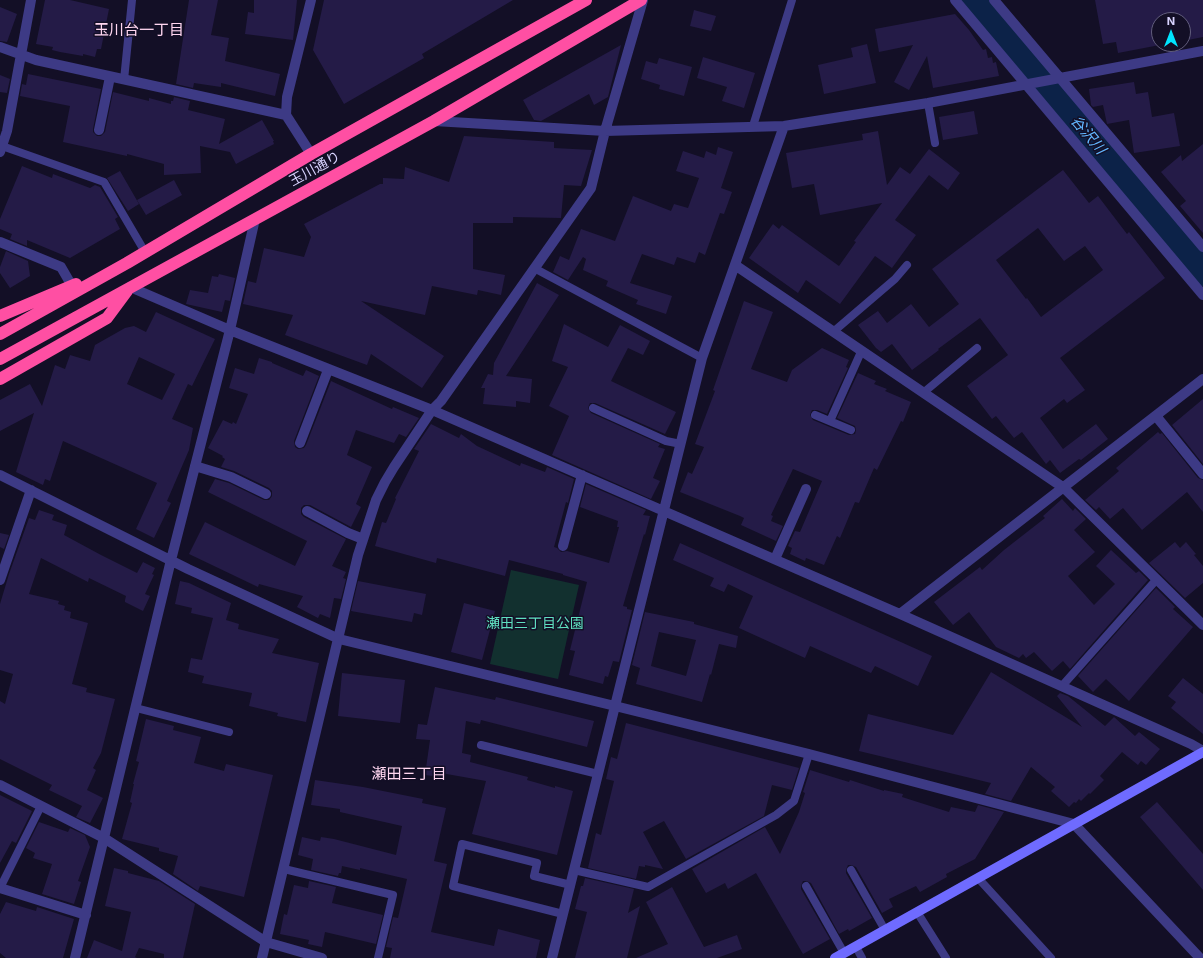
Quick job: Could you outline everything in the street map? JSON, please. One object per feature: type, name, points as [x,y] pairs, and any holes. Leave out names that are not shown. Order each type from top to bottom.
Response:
[{"type":"highway","name":"玉川通り","points":[[0,334],[127,263],[311,154],[586,0]]},
{"type":"highway","name":"玉川通り","points":[[0,359],[434,121],[642,0]]},
{"type":"highway","points":[[0,316],[127,263]]},
{"type":"highway","points":[[0,379],[107,318],[130,287]]},
{"type":"street","points":[[1,149],[7,131],[31,0]]},
{"type":"street","points":[[311,0],[287,97],[286,116],[311,154]]},
{"type":"street","points":[[262,958],[363,539],[376,500],[385,482],[432,410],[441,401],[591,188],[642,0]]},
{"type":"street","points":[[955,0],[1203,295]]},
{"type":"street","points":[[994,0],[1203,247]]},
{"type":"street","points":[[0,47],[36,60],[267,110],[286,116]]},
{"type":"street","points":[[434,121],[606,131],[784,126],[928,103],[1203,51]]},
{"type":"street","points":[[99,130],[110,77]]},
{"type":"street","points":[[552,958],[702,358],[784,126]]},
{"type":"street","points":[[75,958],[171,560],[230,330],[255,220]]},
{"type":"street","points":[[0,242],[61,268],[72,286]]},
{"type":"street","points":[[735,265],[1064,488],[1203,625]]},
{"type":"street","points":[[130,287],[328,370],[432,410],[900,614],[1191,744],[1203,751]]},
{"type":"street","points":[[300,443],[328,370]]},
{"type":"street","points":[[900,614],[1203,379]]},
{"type":"street","points":[[1156,416],[1203,474]]},
{"type":"street","points":[[195,466],[231,477],[266,494]]},
{"type":"street","points":[[0,475],[171,560],[339,639],[809,754],[1074,824],[1200,958]]},
{"type":"street","points":[[562,546],[582,476]]},
{"type":"street","points":[[775,559],[806,489]]},
{"type":"street","points":[[0,580],[30,490]]},
{"type":"street","points":[[307,511],[348,533],[363,539]]},
{"type":"street","points":[[840,956],[1203,751]]},
{"type":"street","points":[[0,785],[104,838],[266,942],[322,958]]},
{"type":"street","points":[[0,888],[86,915]]},
{"type":"lane","points":[[124,80],[132,0]]},
{"type":"lane","points":[[753,126],[792,0]]},
{"type":"lane","points":[[928,103],[935,143]]},
{"type":"lane","points":[[1,149],[104,182],[145,252]]},
{"type":"lane","points":[[832,332],[895,279],[907,265]]},
{"type":"lane","points":[[534,268],[702,358]]},
{"type":"lane","points":[[923,393],[977,348]]},
{"type":"lane","points":[[830,421],[862,352]]},
{"type":"lane","points":[[592,408],[666,441],[681,444]]},
{"type":"lane","points":[[815,415],[851,430]]},
{"type":"lane","points":[[1062,686],[1157,579]]},
{"type":"lane","points":[[136,708],[229,732]]},
{"type":"lane","points":[[481,745],[598,774]]},
{"type":"lane","points":[[574,870],[648,887],[776,815],[794,801],[809,754]]},
{"type":"lane","points":[[0,888],[41,806]]},
{"type":"lane","points":[[563,914],[453,886],[462,844],[537,863],[534,876],[570,885]]},
{"type":"lane","points":[[284,869],[393,895],[378,958]]},
{"type":"lane","points":[[851,870],[886,930]]},
{"type":"lane","points":[[978,878],[1051,958]]},
{"type":"lane","points":[[806,886],[840,956]]},
{"type":"lane","points":[[917,912],[946,958]]},
{"type":"lane","points":[[856,947],[862,958]]},
{"type":"green space","name":"瀬田三丁目公園","points":[[511,570],[579,585],[558,679],[490,664]]},
{"type":"building","points":[[45,0],[70,0],[109,9],[101,49],[97,49],[95,57],[83,54],[83,56],[60,52],[52,50],[53,47],[36,44]]},
{"type":"building","points":[[189,0],[218,0],[211,35],[229,38],[225,61],[280,74],[275,96],[221,83],[221,87],[194,83],[193,88],[176,84]]},
{"type":"building","points":[[254,0],[297,0],[293,40],[245,34],[248,12],[254,13]]},
{"type":"building","points":[[324,0],[513,0],[422,54],[424,58],[344,104],[313,50]]},
{"type":"building","points":[[1095,0],[1203,0],[1203,37],[1191,39],[1191,12],[1151,12],[1151,47],[1118,53],[1116,42],[1103,44]]},
{"type":"building","points":[[0,7],[17,14],[7,42],[0,41]]},
{"type":"building","points":[[694,10],[716,16],[711,31],[690,26]]},
{"type":"building","points":[[955,14],[969,30],[983,50],[986,49],[988,58],[992,57],[993,63],[996,62],[999,76],[933,88],[927,56],[909,90],[894,82],[913,45],[879,52],[875,29]]},
{"type":"building","points":[[867,44],[876,83],[824,94],[818,65],[853,57],[851,48]]},
{"type":"building","points":[[621,45],[608,97],[594,105],[589,94],[541,121],[534,120],[523,100]]},
{"type":"building","points":[[703,57],[755,73],[744,108],[722,101],[727,87],[697,78]]},
{"type":"building","points":[[659,58],[692,67],[684,96],[659,89],[660,85],[641,79],[646,61],[657,64]]},
{"type":"building","points":[[28,74],[101,89],[93,129],[93,132],[97,136],[101,136],[105,132],[113,92],[149,101],[149,98],[171,104],[174,97],[190,101],[188,110],[225,119],[219,144],[262,120],[274,141],[274,144],[236,164],[230,152],[200,146],[201,173],[164,175],[164,164],[127,154],[127,156],[63,142],[70,106],[20,96],[22,84],[26,85]]},
{"type":"building","points":[[0,75],[10,79],[7,93],[0,92]]},
{"type":"building","points":[[1134,82],[1136,94],[1148,92],[1152,117],[1174,113],[1180,146],[1134,153],[1129,120],[1107,124],[1103,105],[1093,107],[1091,105],[1089,89]]},
{"type":"building","points":[[974,111],[978,134],[943,140],[939,117]]},
{"type":"building","points":[[878,131],[887,185],[900,167],[910,174],[929,149],[960,173],[948,190],[929,175],[895,220],[916,235],[892,268],[875,256],[840,304],[806,280],[798,293],[749,258],[773,224],[779,229],[782,225],[839,266],[856,242],[854,241],[882,203],[820,215],[814,184],[792,188],[786,153],[863,140],[862,134]]},
{"type":"building","points":[[464,136],[554,142],[554,148],[592,150],[581,186],[564,185],[561,218],[513,217],[513,223],[473,223],[473,269],[505,275],[501,295],[478,290],[477,295],[432,286],[425,315],[361,301],[444,356],[422,388],[371,354],[367,365],[285,335],[293,315],[243,304],[248,281],[256,283],[264,248],[304,257],[311,237],[304,224],[380,184],[383,184],[383,178],[404,179],[405,167],[449,182]]},
{"type":"building","points":[[1203,144],[1203,233],[1180,206],[1186,201],[1161,172],[1181,155],[1182,161]]},
{"type":"building","points":[[718,147],[733,152],[721,188],[732,192],[724,214],[720,213],[705,255],[699,252],[695,263],[677,257],[674,265],[642,254],[630,283],[672,296],[666,314],[636,304],[638,300],[606,286],[608,281],[583,270],[586,259],[583,257],[568,280],[553,272],[560,256],[569,260],[581,229],[615,241],[633,196],[671,211],[674,204],[688,208],[699,178],[676,171],[683,151],[704,158],[706,151],[716,155]]},
{"type":"building","points":[[22,166],[52,178],[53,174],[90,188],[95,185],[100,187],[118,217],[115,219],[120,229],[70,258],[27,240],[27,246],[10,239],[12,234],[0,229],[0,219]]},
{"type":"building","points":[[1063,170],[1089,203],[1098,196],[1127,234],[1129,232],[1165,278],[1060,358],[1085,390],[1067,403],[1064,399],[1040,418],[1063,449],[1096,424],[1108,439],[1081,460],[1079,459],[1060,473],[1050,460],[1046,464],[1022,432],[1014,438],[996,416],[992,419],[967,386],[1008,355],[980,318],[912,370],[892,344],[881,352],[876,348],[858,325],[878,311],[887,323],[911,304],[929,327],[959,304],[932,269]],"holes":[[[1038,228],[1064,261],[1085,246],[1103,270],[1041,317],[996,260]]]},
{"type":"building","points":[[120,171],[139,204],[128,211],[107,178]]},
{"type":"building","points":[[174,180],[182,195],[146,215],[137,200]]},
{"type":"building","points":[[6,251],[28,261],[30,276],[10,288],[0,273],[0,267]]},
{"type":"building","points":[[219,274],[235,278],[230,301],[225,300],[222,312],[186,304],[190,290],[208,293],[212,276],[218,277]]},
{"type":"building","points":[[537,283],[559,295],[506,376],[532,379],[530,403],[516,401],[516,407],[483,404],[485,388],[481,388],[488,374],[493,375],[494,363]]},
{"type":"building","points":[[744,301],[773,312],[751,369],[787,382],[792,370],[822,348],[849,360],[846,367],[848,368],[827,414],[817,410],[812,410],[810,415],[813,420],[849,435],[855,434],[855,426],[837,418],[858,373],[876,381],[874,384],[887,389],[885,391],[911,402],[903,422],[901,421],[877,470],[874,468],[859,503],[855,502],[840,538],[837,536],[824,565],[806,558],[805,561],[790,554],[792,548],[788,546],[795,531],[800,532],[822,481],[793,469],[771,515],[773,516],[771,521],[783,526],[776,541],[741,525],[744,518],[680,492],[688,472],[692,474],[704,447],[695,444],[715,391],[713,390]]},
{"type":"building","points":[[156,312],[215,339],[192,386],[188,384],[172,419],[193,428],[189,450],[167,501],[171,503],[154,538],[136,529],[157,483],[63,441],[50,481],[45,479],[43,485],[16,472],[34,413],[0,431],[0,400],[30,384],[42,406],[55,365],[65,369],[70,355],[90,361],[95,345],[125,328],[134,326],[146,332]],"holes":[[[139,357],[175,374],[162,400],[127,384]]]},
{"type":"building","points":[[564,324],[608,347],[620,325],[650,341],[643,355],[628,348],[611,381],[676,412],[665,434],[595,403],[590,403],[588,408],[591,413],[660,444],[658,447],[665,449],[653,478],[660,481],[651,499],[552,455],[569,416],[549,406],[568,367],[552,361]]},
{"type":"building","points":[[259,358],[272,362],[303,376],[306,370],[319,376],[294,441],[295,447],[298,449],[304,448],[306,445],[331,381],[392,409],[393,407],[419,418],[406,437],[399,434],[394,443],[356,430],[347,455],[372,467],[356,504],[361,507],[351,527],[310,505],[304,505],[301,508],[301,514],[304,517],[346,539],[332,566],[346,572],[343,578],[346,579],[341,599],[334,598],[330,618],[320,614],[318,618],[297,607],[303,596],[259,584],[258,587],[189,554],[205,522],[295,566],[307,541],[208,492],[215,479],[229,483],[264,500],[269,500],[272,496],[272,491],[269,488],[234,471],[221,467],[225,459],[222,457],[223,456],[208,448],[223,420],[236,424],[248,394],[229,388],[235,368],[254,374]]},
{"type":"building","points":[[1203,399],[1203,464],[1172,425]]},
{"type":"building","points":[[431,424],[459,438],[461,434],[477,446],[520,466],[521,463],[545,472],[547,467],[574,479],[554,547],[561,552],[567,551],[609,563],[619,527],[617,527],[618,521],[580,507],[586,484],[646,510],[643,515],[650,516],[623,606],[632,610],[619,662],[613,661],[608,677],[605,676],[603,684],[569,675],[575,651],[570,650],[587,582],[509,560],[505,576],[437,558],[436,563],[375,546],[382,522],[386,523],[396,499],[395,498],[419,451],[414,449]]},
{"type":"building","points":[[1158,432],[1160,434],[1162,433],[1198,478],[1203,480],[1203,512],[1187,492],[1142,530],[1123,508],[1110,519],[1099,507],[1096,510],[1085,500],[1119,471],[1116,468]]},
{"type":"building","points":[[1062,499],[1073,511],[1075,508],[1086,519],[1074,530],[1095,552],[1068,576],[1094,605],[1115,584],[1096,566],[1111,550],[1136,573],[1139,571],[1148,580],[1070,669],[1063,661],[1052,671],[1034,652],[1026,658],[1023,654],[1019,658],[996,647],[969,612],[953,625],[934,602],[980,567],[982,570],[1004,550],[1045,518],[1043,516]]},
{"type":"building","points":[[39,510],[54,515],[52,520],[67,525],[64,535],[137,573],[143,562],[155,568],[152,574],[154,575],[145,594],[150,596],[143,611],[125,602],[126,596],[89,578],[88,582],[41,558],[29,594],[59,601],[58,604],[65,606],[64,610],[71,612],[70,618],[88,623],[72,684],[87,688],[86,692],[115,699],[101,753],[93,768],[96,770],[87,790],[103,798],[90,823],[76,817],[82,806],[49,790],[52,785],[0,759],[0,701],[5,704],[13,674],[0,670],[0,604],[29,518],[35,520]]},
{"type":"building","points":[[0,533],[9,535],[4,549],[0,547]]},
{"type":"building","points":[[1175,542],[1180,548],[1186,542],[1196,554],[1194,555],[1203,566],[1203,583],[1185,598],[1149,563]]},
{"type":"building","points":[[680,543],[932,656],[918,686],[875,666],[871,673],[810,646],[805,658],[739,628],[753,596],[728,584],[724,592],[710,586],[714,578],[673,560]]},
{"type":"building","points":[[180,581],[189,583],[231,603],[226,620],[239,624],[238,629],[279,639],[272,653],[319,663],[306,722],[277,716],[278,713],[249,706],[252,693],[202,683],[204,676],[188,672],[191,658],[202,660],[213,618],[191,613],[192,608],[175,604]]},
{"type":"building","points":[[358,581],[426,594],[422,615],[414,613],[412,622],[351,611]]},
{"type":"building","points":[[1156,588],[1175,607],[1173,609],[1193,627],[1129,701],[1106,679],[1093,692],[1078,676]]},
{"type":"building","points":[[464,603],[495,611],[482,660],[451,652]]},
{"type":"building","points":[[645,612],[694,622],[694,624],[738,636],[736,648],[719,644],[702,702],[636,684],[640,668],[632,665]],"holes":[[[659,632],[696,640],[686,676],[651,666]]]},
{"type":"building","points":[[991,672],[1082,727],[1057,696],[1060,693],[1068,696],[1105,726],[1114,717],[1135,736],[1139,732],[1160,749],[1146,765],[1141,761],[1138,765],[1122,752],[1100,776],[1104,780],[1081,801],[1079,799],[1076,803],[1074,802],[1069,807],[1051,791],[1055,787],[1031,767],[1011,801],[985,794],[991,783],[859,751],[868,714],[953,735]]},
{"type":"building","points":[[342,673],[405,680],[400,723],[338,716]]},
{"type":"building","points":[[1183,678],[1203,694],[1203,734],[1171,708],[1176,702],[1168,696]]},
{"type":"building","points":[[435,687],[495,700],[496,697],[594,721],[587,747],[481,720],[480,724],[466,721],[462,753],[471,755],[470,762],[528,777],[527,780],[555,788],[555,786],[573,791],[557,855],[472,834],[486,781],[441,773],[440,777],[425,775],[430,740],[416,739],[418,724],[427,725]]},
{"type":"building","points":[[146,719],[174,726],[173,730],[201,737],[194,763],[224,771],[226,764],[273,775],[244,897],[200,886],[198,891],[173,874],[178,856],[159,851],[159,848],[122,839],[132,803],[130,802],[133,784],[139,762],[136,761]]},
{"type":"building","points":[[626,723],[799,768],[792,790],[772,785],[764,816],[686,859],[664,821],[643,832],[663,869],[645,865],[645,867],[639,866],[636,879],[588,868],[596,833],[601,835],[614,781],[606,779],[611,757],[617,759]]},
{"type":"building","points":[[810,770],[849,782],[850,780],[884,791],[903,794],[902,797],[949,812],[951,807],[975,812],[978,805],[1004,812],[975,859],[946,874],[947,877],[920,892],[916,886],[889,899],[893,907],[882,913],[856,867],[848,865],[846,873],[872,918],[849,931],[848,929],[839,934],[811,883],[803,881],[801,889],[830,939],[803,954],[756,873],[728,889],[725,883],[706,893],[692,869],[765,827],[780,854],[799,812]]},
{"type":"building","points":[[315,780],[363,787],[423,799],[422,803],[446,808],[434,861],[447,864],[431,932],[494,946],[498,929],[540,940],[536,958],[390,958],[392,948],[386,947],[393,917],[398,918],[407,879],[360,868],[360,870],[342,866],[341,873],[339,873],[338,876],[311,870],[313,859],[298,855],[302,837],[320,841],[321,837],[396,855],[402,826],[340,812],[340,809],[311,805]]},
{"type":"building","points":[[0,795],[32,811],[16,843],[12,841],[0,863]]},
{"type":"building","points":[[1157,802],[1203,854],[1203,890],[1140,817]]},
{"type":"building","points":[[39,822],[68,832],[70,828],[85,835],[90,847],[78,881],[81,882],[74,904],[42,894],[52,864],[33,858],[35,853],[26,848]]},
{"type":"building","points":[[114,868],[159,881],[195,904],[183,958],[164,958],[164,954],[139,948],[135,957],[137,958],[87,958],[94,940],[122,951],[131,912],[105,906]]},
{"type":"building","points":[[585,878],[634,889],[628,913],[640,906],[627,958],[575,958],[587,912],[575,909],[581,886],[583,886]]},
{"type":"building","points":[[309,881],[336,887],[332,903],[383,915],[376,944],[325,932],[322,947],[308,944],[309,940],[280,934],[284,914],[287,915],[294,885],[308,888]]},
{"type":"building","points":[[672,887],[704,947],[737,935],[742,949],[717,958],[636,958],[668,944],[646,902]]},
{"type":"building","points":[[6,902],[36,911],[37,907],[74,919],[63,958],[6,958],[0,953],[0,914]]},
{"type":"waterway","name":"谷沢川","points":[[974,0],[1203,270]]},
{"type":"district","name":"玉川台一丁目","points":[[139,30]]},
{"type":"district","name":"瀬田三丁目","points":[[409,774]]}]
